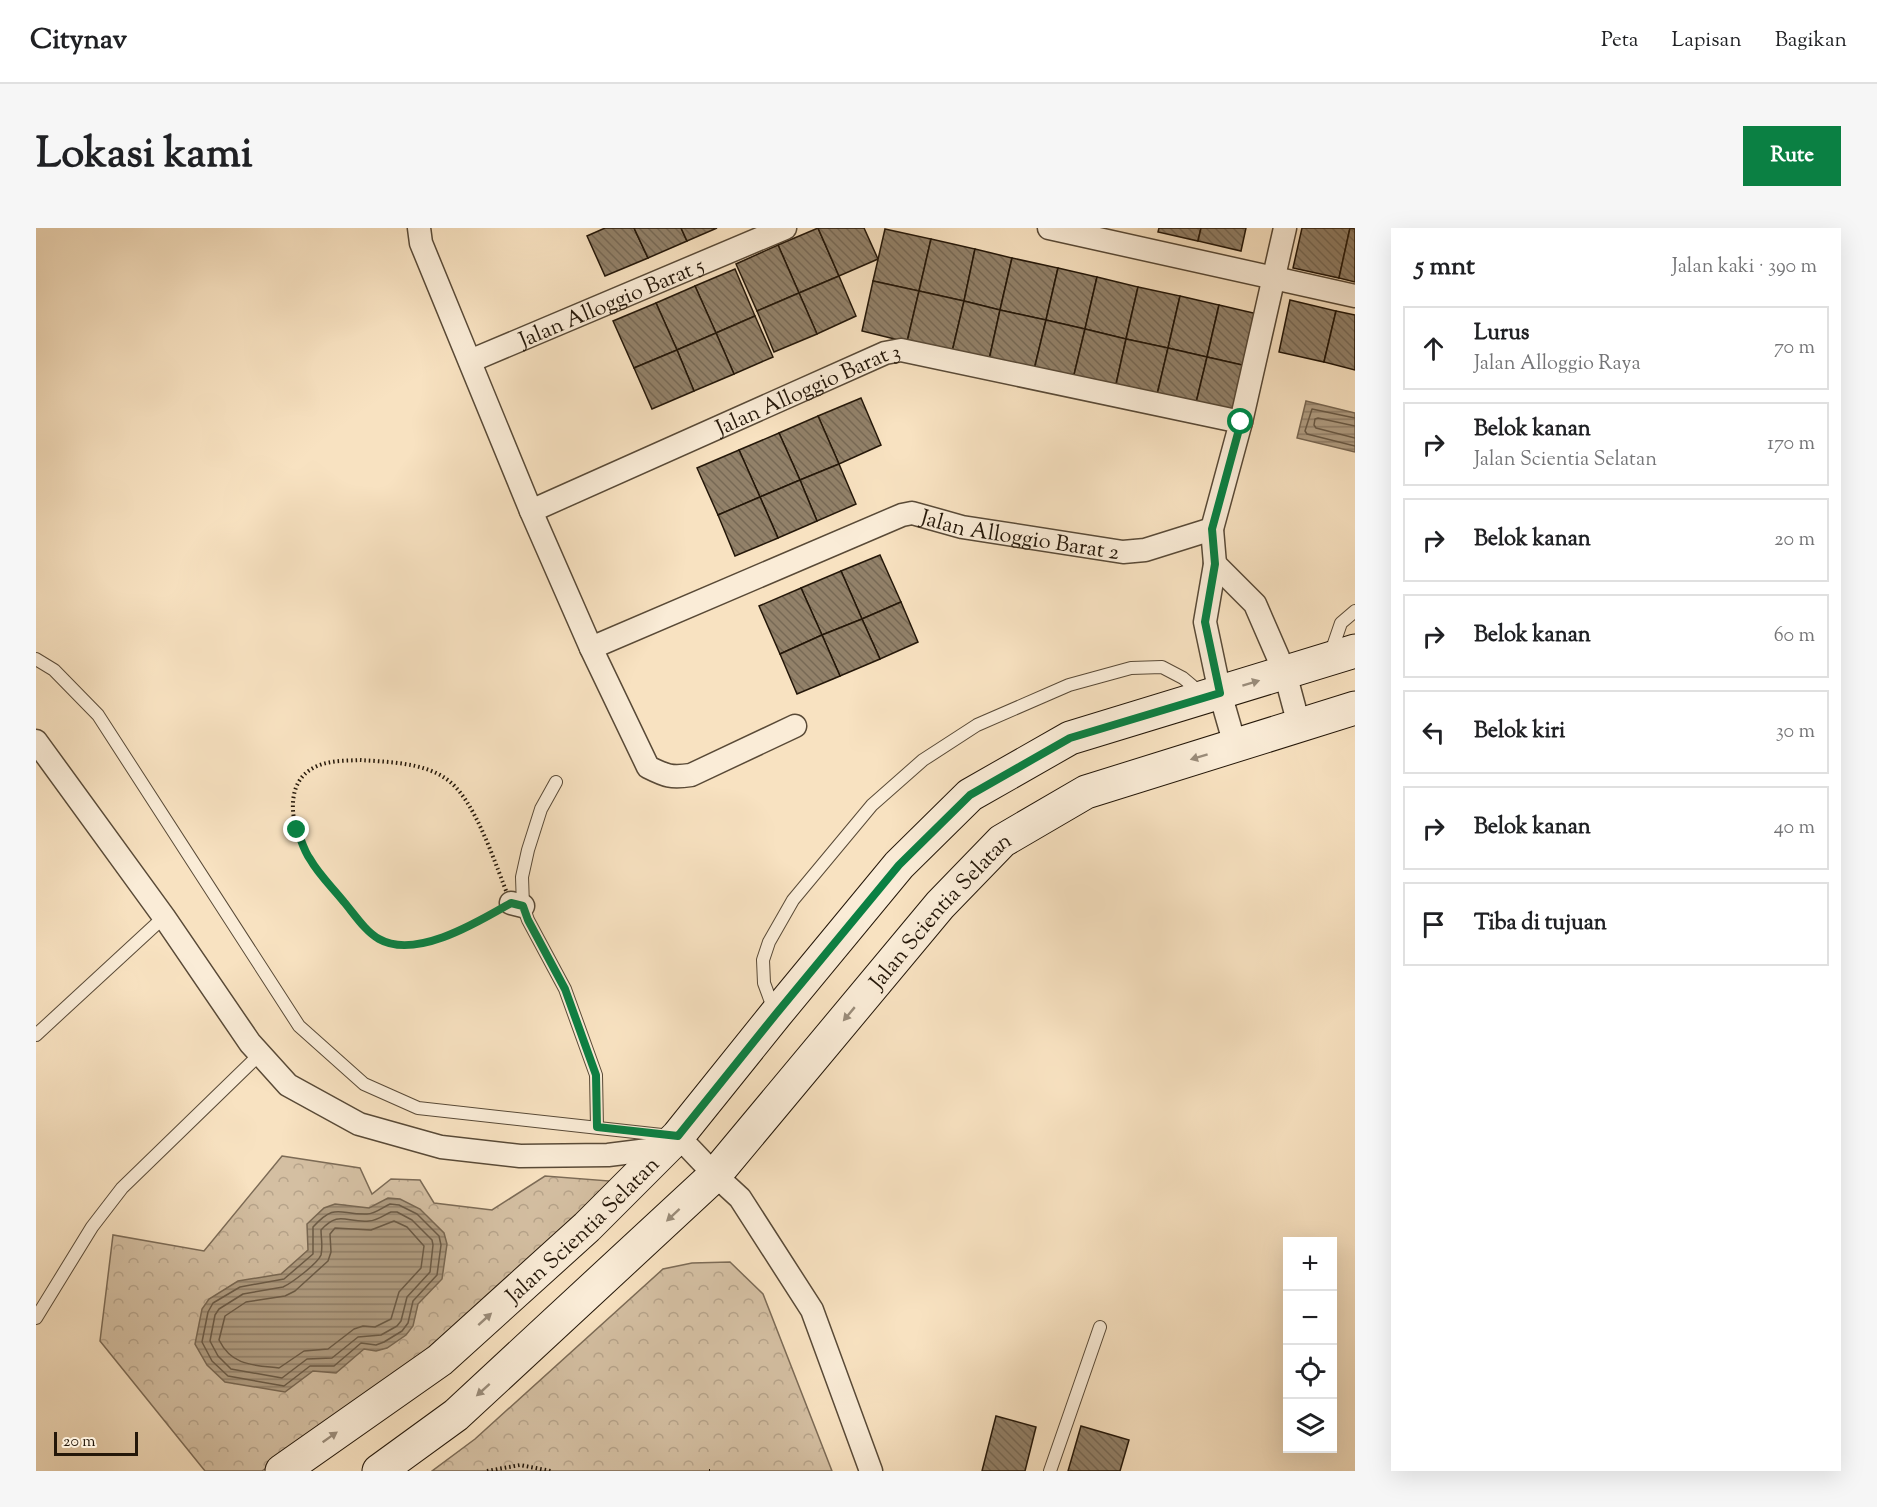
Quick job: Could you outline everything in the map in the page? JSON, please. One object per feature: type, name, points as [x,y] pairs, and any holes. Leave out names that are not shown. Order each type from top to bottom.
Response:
[{"type":"street","points":[[419,228],[421,243],[531,511],[591,648],[648,767],[675,778],[691,775],[795,726]]},
{"type":"street","name":"Jalan Alloggio Barat 5","points":[[470,361],[785,228]]},
{"type":"street","points":[[1049,228],[1355,296]]},
{"type":"street","points":[[1235,745],[1213,695],[1205,622],[1215,564],[1212,529],[1241,422],[1285,228]]},
{"type":"street","name":"Jalan Alloggio Barat 3","points":[[531,511],[885,353],[901,350],[1241,422]]},
{"type":"street","name":"Jalan Alloggio Barat 2","points":[[591,648],[902,515],[912,513],[962,527],[1123,552],[1145,550],[1212,529]]},
{"type":"street","points":[[1215,564],[1256,604],[1285,673],[1299,725]]},
{"type":"street","name":"Jalan Scientia Selatan","points":[[282,1471],[440,1360],[587,1227],[671,1142],[899,865],[970,795],[1070,738],[1342,655]]},
{"type":"street","name":"Jalan Scientia Selatan","points":[[379,1471],[456,1415],[716,1175],[940,905],[1002,841],[1086,792],[1355,708]]},
{"type":"street","points":[[36,741],[164,917],[250,1043],[288,1085],[359,1124],[441,1148],[520,1156],[608,1155],[671,1142],[716,1175],[740,1198],[812,1310],[871,1471]]},
{"type":"lane","points":[[1342,655],[1341,622],[1355,611]]},
{"type":"lane","points":[[36,659],[54,670],[98,715],[299,1026],[364,1084],[417,1108],[597,1127],[671,1142]]},
{"type":"lane","points":[[776,1014],[764,983],[763,960],[769,942],[793,900],[872,805],[923,760],[977,725],[1069,685],[1131,668],[1162,667],[1213,695]]},
{"type":"lane","points":[[556,782],[541,809],[528,850],[517,904],[565,989],[596,1075],[597,1127]]},
{"type":"lane","points":[[36,1035],[164,917]]},
{"type":"lane","points":[[36,1318],[92,1227],[123,1188],[260,1054]]},
{"type":"lane","points":[[1050,1471],[1100,1327]]},
{"type":"path","points":[[332,761],[391,762],[429,770],[444,777],[456,786],[465,799],[517,904],[430,942],[410,946],[391,945],[376,938],[365,928],[309,859],[297,830],[292,809],[297,784],[315,767],[332,761]]},
{"type":"path","points":[[487,1471],[520,1465],[551,1471]]},
{"type":"green space","points":[[282,1156],[360,1168],[372,1194],[391,1179],[420,1180],[434,1203],[492,1210],[545,1176],[610,1181],[541,1249],[394,1378],[262,1471],[205,1471],[100,1341],[113,1235],[204,1251]]},
{"type":"green space","points":[[730,1262],[763,1294],[832,1471],[432,1471],[475,1439],[663,1269],[692,1263]]},
{"type":"water","points":[[1306,401],[1355,413],[1355,452],[1297,438]]},
{"type":"water","points":[[388,1198],[400,1199],[420,1209],[444,1233],[447,1244],[442,1279],[418,1304],[413,1326],[406,1335],[387,1348],[376,1351],[364,1349],[336,1373],[313,1371],[285,1392],[225,1382],[207,1365],[195,1344],[202,1309],[209,1299],[238,1281],[281,1274],[308,1250],[307,1224],[324,1208],[335,1204],[369,1208]]},
{"type":"building","points":[[605,228],[634,228],[648,258],[605,276],[587,236]]},
{"type":"building","points":[[634,228],[681,228],[687,241],[648,258]]},
{"type":"building","points":[[681,228],[717,228],[687,241]]},
{"type":"building","points":[[818,228],[839,276],[799,293],[778,245]]},
{"type":"building","points":[[818,228],[864,228],[878,259],[839,276]]},
{"type":"building","points":[[1159,228],[1201,228],[1198,241],[1158,232]]},
{"type":"building","points":[[1201,228],[1246,228],[1241,251],[1198,241]]},
{"type":"building","points":[[1302,228],[1350,228],[1339,278],[1293,268]]},
{"type":"building","points":[[1350,228],[1355,229],[1355,282],[1339,278]]},
{"type":"building","points":[[885,229],[931,239],[919,291],[873,281]]},
{"type":"building","points":[[931,239],[975,249],[964,301],[919,291]]},
{"type":"building","points":[[778,245],[799,293],[757,311],[736,264]]},
{"type":"building","points":[[975,249],[1012,258],[1000,310],[964,301]]},
{"type":"building","points":[[1012,258],[1058,268],[1046,320],[1000,310]]},
{"type":"building","points":[[1058,268],[1097,277],[1085,329],[1046,320]]},
{"type":"building","points":[[735,269],[755,316],[716,333],[695,286]]},
{"type":"building","points":[[839,276],[856,316],[817,334],[799,293]]},
{"type":"building","points":[[1097,277],[1138,287],[1126,339],[1085,329]]},
{"type":"building","points":[[873,281],[919,291],[907,342],[862,331]]},
{"type":"building","points":[[695,286],[716,333],[677,350],[656,303]]},
{"type":"building","points":[[1138,287],[1180,296],[1168,348],[1126,339]]},
{"type":"building","points":[[919,291],[964,301],[952,352],[907,342]]},
{"type":"building","points":[[799,293],[817,334],[774,352],[757,311]]},
{"type":"building","points":[[1180,296],[1219,305],[1207,357],[1168,348]]},
{"type":"building","points":[[1290,300],[1336,311],[1324,362],[1279,352]]},
{"type":"building","points":[[964,301],[1000,310],[989,360],[952,352]]},
{"type":"building","points":[[656,303],[677,350],[634,368],[613,321]]},
{"type":"building","points":[[1219,305],[1262,315],[1251,367],[1207,357]]},
{"type":"building","points":[[1000,310],[1046,320],[1034,370],[989,360]]},
{"type":"building","points":[[1336,311],[1355,315],[1355,370],[1324,362]]},
{"type":"building","points":[[755,316],[773,357],[734,374],[716,333]]},
{"type":"building","points":[[1046,320],[1085,329],[1073,379],[1034,370]]},
{"type":"building","points":[[1085,329],[1126,339],[1115,389],[1073,379]]},
{"type":"building","points":[[716,333],[734,374],[694,391],[677,350]]},
{"type":"building","points":[[1126,339],[1168,348],[1156,399],[1115,389]]},
{"type":"building","points":[[1168,348],[1207,357],[1195,407],[1156,399]]},
{"type":"building","points":[[677,350],[694,391],[652,409],[634,368]]},
{"type":"building","points":[[1207,357],[1251,367],[1239,417],[1195,407]]},
{"type":"building","points":[[861,398],[881,445],[839,464],[818,416]]},
{"type":"building","points":[[818,416],[839,464],[800,480],[779,433]]},
{"type":"building","points":[[779,433],[800,480],[760,497],[739,450]]},
{"type":"building","points":[[739,450],[760,497],[718,515],[697,468]]},
{"type":"building","points":[[839,464],[856,504],[817,521],[800,480]]},
{"type":"building","points":[[800,480],[817,521],[778,538],[760,497]]},
{"type":"building","points":[[760,497],[778,538],[735,556],[718,515]]},
{"type":"building","points":[[880,555],[901,602],[862,619],[841,571]]},
{"type":"building","points":[[841,571],[862,619],[822,635],[801,588]]},
{"type":"building","points":[[801,588],[822,635],[780,654],[759,606]]},
{"type":"building","points":[[901,602],[918,642],[880,659],[862,619]]},
{"type":"building","points":[[862,619],[880,659],[840,676],[822,635]]},
{"type":"building","points":[[822,635],[840,676],[797,694],[780,654]]},
{"type":"building","points":[[996,1416],[1036,1427],[1025,1471],[982,1471]]},
{"type":"building","points":[[1081,1426],[1129,1440],[1120,1471],[1068,1471]]},
{"type":"route","points":[[297,830],[309,859],[365,928],[376,938],[391,945],[410,946],[430,942],[511,903],[523,906],[528,920],[565,989],[596,1075],[597,1127],[678,1136],[899,865],[970,795],[1070,738],[1220,693],[1205,622],[1215,564],[1212,529],[1241,422]]}]
